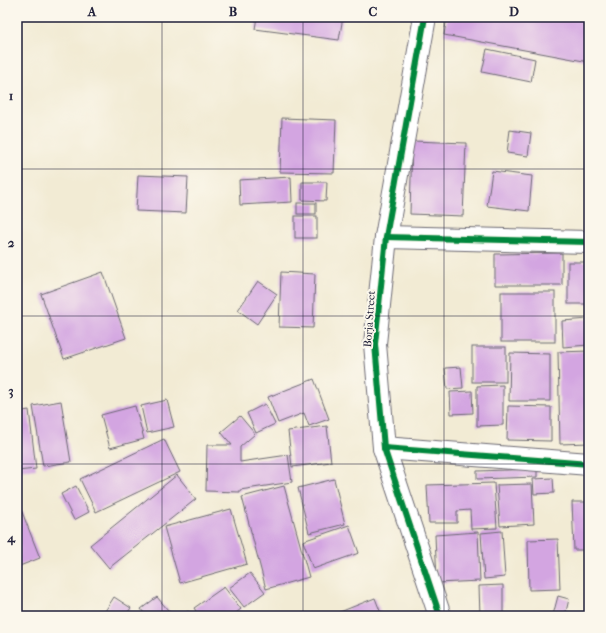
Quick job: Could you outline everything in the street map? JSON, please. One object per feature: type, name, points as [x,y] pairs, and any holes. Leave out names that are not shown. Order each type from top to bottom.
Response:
[{"type":"street","name":"Borja Street","points":[[425,17],[386,237],[375,344],[384,448],[440,616]]},
{"type":"street","points":[[386,237],[589,242]]},
{"type":"street","points":[[384,448],[589,464]]},
{"type":"building","points":[[257,17],[343,17],[339,40],[255,29]]},
{"type":"building","points":[[447,17],[589,17],[589,62],[444,35]]},
{"type":"building","points":[[487,49],[535,59],[531,82],[482,72]]},
{"type":"building","points":[[282,118],[336,120],[334,173],[280,172]]},
{"type":"building","points":[[510,130],[531,133],[528,156],[507,153]]},
{"type":"building","points":[[412,141],[466,143],[463,216],[410,214]]},
{"type":"building","points":[[492,171],[532,176],[529,211],[487,206]]},
{"type":"building","points":[[138,175],[188,177],[186,213],[136,211]]},
{"type":"building","points":[[291,177],[292,202],[240,205],[239,180]]},
{"type":"building","points":[[302,182],[327,182],[326,201],[302,200]]},
{"type":"building","points":[[297,203],[316,203],[316,214],[297,214]]},
{"type":"building","points":[[295,216],[317,216],[317,238],[295,238]]},
{"type":"building","points":[[562,253],[562,285],[495,285],[495,254]]},
{"type":"building","points":[[568,262],[589,262],[589,304],[568,304]]},
{"type":"building","points":[[103,272],[126,338],[64,359],[41,294]]},
{"type":"building","points":[[281,272],[315,274],[313,328],[279,327]]},
{"type":"building","points":[[258,281],[277,294],[257,324],[238,310]]},
{"type":"building","points":[[501,292],[555,292],[555,342],[501,342]]},
{"type":"building","points":[[589,319],[589,345],[563,347],[562,321]]},
{"type":"building","points":[[472,347],[506,347],[506,382],[472,382]]},
{"type":"building","points":[[589,351],[589,443],[560,444],[558,352]]},
{"type":"building","points":[[510,353],[550,354],[550,401],[509,401]]},
{"type":"building","points":[[461,367],[463,388],[447,389],[445,368]]},
{"type":"building","points":[[314,379],[329,419],[309,426],[304,413],[278,423],[268,397]]},
{"type":"building","points":[[503,385],[503,425],[477,426],[477,386]]},
{"type":"building","points":[[472,391],[473,413],[451,414],[450,392]]},
{"type":"building","points":[[167,400],[174,427],[147,433],[141,406]]},
{"type":"building","points":[[61,401],[71,462],[43,466],[33,406]]},
{"type":"building","points":[[265,404],[275,424],[256,433],[247,413]]},
{"type":"building","points":[[135,406],[144,439],[110,448],[101,415]]},
{"type":"building","points":[[508,406],[551,407],[551,441],[507,440]]},
{"type":"building","points":[[29,410],[36,469],[17,471],[17,412]]},
{"type":"building","points":[[240,416],[255,434],[240,447],[240,462],[288,455],[292,482],[240,490],[240,492],[206,491],[207,445],[232,445],[221,432]]},
{"type":"building","points":[[327,426],[331,462],[292,467],[288,431]]},
{"type":"building","points":[[164,439],[180,472],[96,512],[80,479]]},
{"type":"building","points":[[537,469],[537,477],[477,479],[477,471]]},
{"type":"building","points":[[177,475],[196,499],[109,568],[90,545]]},
{"type":"building","points":[[553,478],[554,493],[534,494],[533,479]]},
{"type":"building","points":[[334,479],[345,524],[309,533],[298,488]]},
{"type":"building","points":[[494,483],[497,528],[471,529],[470,510],[457,511],[457,523],[429,523],[427,485]]},
{"type":"building","points":[[532,484],[534,524],[500,526],[497,485]]},
{"type":"building","points":[[76,486],[89,512],[74,520],[61,494]]},
{"type":"building","points":[[284,486],[309,577],[266,589],[242,497]]},
{"type":"building","points":[[17,499],[40,558],[17,567]]},
{"type":"building","points":[[572,502],[589,502],[589,550],[574,550]]},
{"type":"building","points":[[231,509],[247,564],[180,583],[164,527]]},
{"type":"building","points":[[349,525],[359,553],[313,569],[303,541]]},
{"type":"building","points":[[502,531],[505,577],[484,579],[481,533]]},
{"type":"building","points":[[478,532],[480,581],[437,583],[435,535]]},
{"type":"building","points":[[558,539],[560,589],[529,590],[528,540]]},
{"type":"building","points":[[250,573],[265,592],[244,607],[229,588]]},
{"type":"building","points":[[503,585],[503,616],[480,616],[479,586]]},
{"type":"building","points":[[224,587],[241,609],[232,616],[199,616],[194,608]]},
{"type":"building","points":[[558,596],[569,599],[565,616],[553,615]]},
{"type":"building","points":[[114,597],[131,608],[125,616],[102,616]]},
{"type":"building","points":[[157,597],[173,616],[146,616],[141,609]]},
{"type":"building","points":[[375,598],[382,616],[330,616]]},
{"type":"building","points":[[188,611],[192,616],[182,616]]},
{"type":"cycle path","points":[[425,17],[386,237],[375,344],[384,448],[440,616]]},
{"type":"cycle path","points":[[386,237],[589,242]]},
{"type":"cycle path","points":[[384,448],[589,464]]}]
